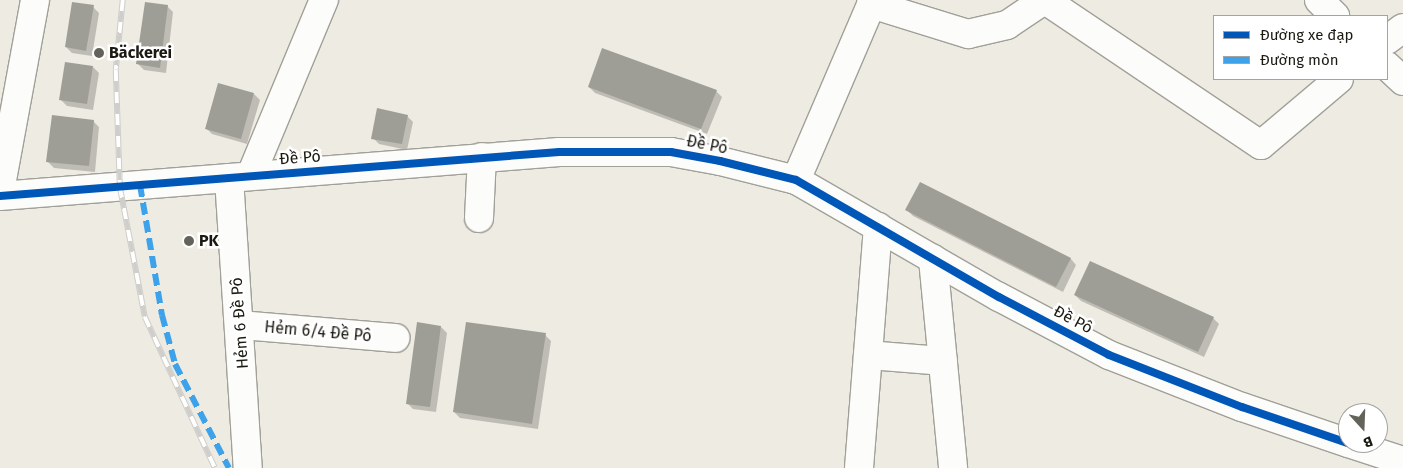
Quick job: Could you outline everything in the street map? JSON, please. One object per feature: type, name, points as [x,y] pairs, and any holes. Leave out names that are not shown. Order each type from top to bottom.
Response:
[{"type":"street","points":[[0,191],[5,133],[35,0]]},
{"type":"street","points":[[240,177],[324,0]]},
{"type":"street","points":[[796,180],[872,2],[968,34],[1007,25],[1044,0],[1261,144],[1338,80]]},
{"type":"street","points":[[1319,0],[1334,15]]},
{"type":"street","points":[[1388,39],[1403,28]]},
{"type":"street","points":[[1388,67],[1403,81]]},
{"type":"street","name":"Đề Pô","points":[[0,196],[482,157],[559,152],[672,152],[796,180],[933,259],[1109,354],[1242,407],[1338,440]]},
{"type":"street","points":[[479,218],[482,157]]},
{"type":"street","name":"Hẻm 6 Đề Pô","points":[[240,177],[240,325],[248,468]]},
{"type":"street","points":[[859,468],[878,227]]},
{"type":"street","points":[[933,259],[953,468]]},
{"type":"street","name":"Hẻm 6/4 Đề Pô","points":[[240,325],[395,338]]},
{"type":"street","points":[[868,355],[943,361]]},
{"type":"street","name":"Đề Pô","points":[[1377,453],[1403,462]]},
{"type":"building","points":[[72,2],[94,5],[86,51],[65,47]]},
{"type":"building","points":[[145,2],[168,5],[160,68],[136,64]]},
{"type":"building","points":[[602,48],[717,90],[701,129],[588,87]]},
{"type":"building","points":[[65,62],[93,66],[87,104],[59,100]]},
{"type":"building","points":[[218,83],[254,93],[241,139],[205,129]]},
{"type":"building","points":[[377,108],[408,115],[402,144],[371,139]]},
{"type":"building","points":[[52,115],[94,120],[89,166],[46,162]]},
{"type":"building","points":[[920,182],[1071,258],[1056,287],[905,210]]},
{"type":"building","points":[[1090,261],[1214,317],[1198,352],[1074,295]]},
{"type":"building","points":[[417,322],[441,326],[430,407],[406,404]]},
{"type":"building","points":[[466,322],[546,333],[532,424],[453,412]]},
{"type":"railway","points":[[123,0],[116,70],[120,187],[145,317],[215,468]]},
{"type":"marked path","points":[[140,185],[162,315],[175,364],[229,468]]},
{"type":"cycle path","points":[[0,196],[559,152],[671,152],[720,161],[796,180],[999,297],[1109,355],[1242,407],[1338,440]]},
{"type":"place","name":"Bäckerei","points":[[99,53]]},
{"type":"place","name":"PK","points":[[189,241]]}]
